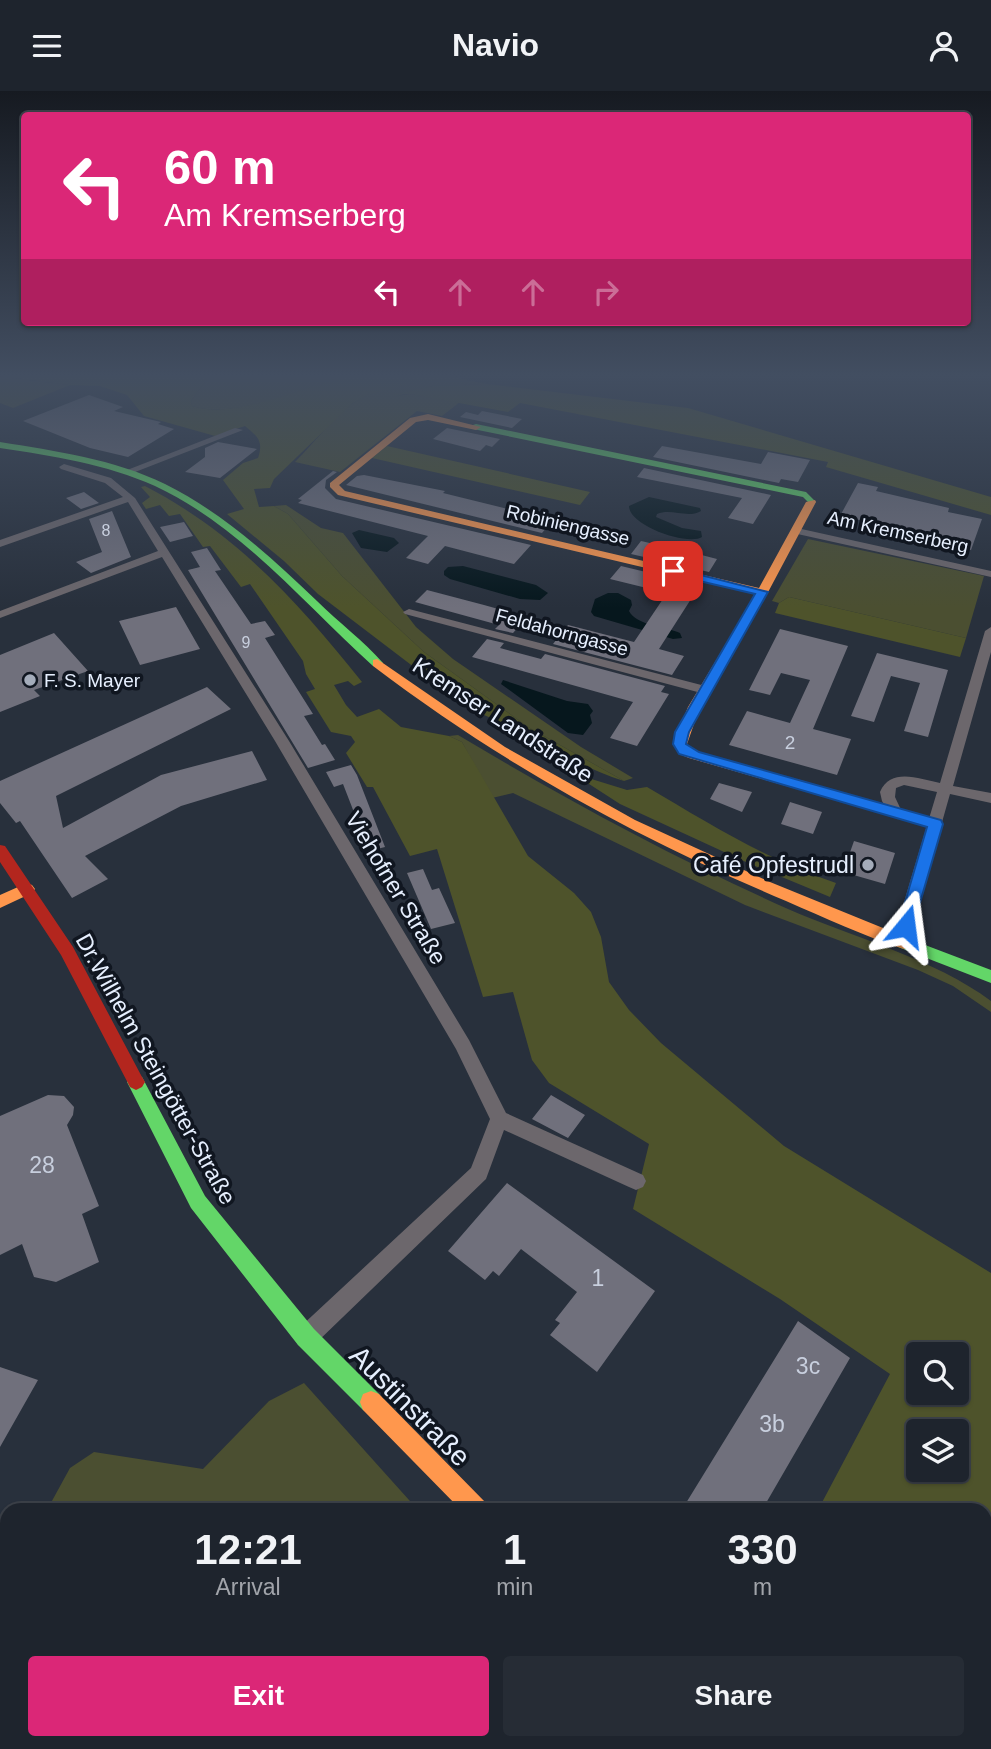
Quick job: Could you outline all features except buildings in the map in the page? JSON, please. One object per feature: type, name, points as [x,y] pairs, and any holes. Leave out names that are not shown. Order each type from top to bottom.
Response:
[{"type":"street","name":"Kremser Landstraße","points":[[50,453],[127,472],[167,488],[213,517],[382,668],[449,718],[541,777],[618,819],[698,857],[900,942],[991,977]]},
{"type":"street","points":[[127,472],[177,453]]},
{"type":"street","name":"Robiniengasse","points":[[372,453],[333,485],[342,493],[762,592]]},
{"type":"street","name":"Robiniengasse","points":[[606,453],[800,493],[810,498],[811,506],[797,531]]},
{"type":"street","name":"Viehofner Straße","points":[[64,467],[102,477],[124,490],[130,498],[282,741],[456,1033],[499,1119]]},
{"type":"street","points":[[0,544],[130,498]]},
{"type":"street","points":[[797,531],[705,690],[682,732],[680,744],[684,751],[936,824]]},
{"type":"street","name":"Am Kremserberg","points":[[797,531],[991,574]]},
{"type":"street","points":[[0,615],[166,552]]},
{"type":"street","name":"Feldahorngasse","points":[[409,612],[705,690]]},
{"type":"street","points":[[900,942],[991,631]]},
{"type":"street","points":[[977,683],[991,686]]},
{"type":"street","points":[[895,812],[886,799],[887,788],[892,782],[903,780],[991,798]]},
{"type":"street","name":"Dr.Wilhelm Steingötter-Straße","points":[[0,850],[67,951],[198,1202],[306,1337]]},
{"type":"street","points":[[0,902],[27,889]]},
{"type":"street","points":[[306,1337],[480,1173],[499,1119],[636,1181]]},
{"type":"street","name":"Austinstraße","points":[[306,1337],[470,1503]]},
{"type":"green space","points":[[260,453],[301,453],[274,479],[270,488],[254,489],[259,507],[274,506],[288,514],[342,576],[424,652],[528,727],[624,781],[584,765],[469,709],[318,594],[284,561],[227,514],[244,509],[223,480],[243,463],[258,458]]},
{"type":"green space","points":[[303,453],[364,453],[340,472],[295,462]]},
{"type":"green space","points":[[378,453],[420,453],[590,492],[580,505],[372,458]]},
{"type":"green space","points":[[783,453],[842,453],[991,497],[991,515],[826,467],[828,462]]},
{"type":"green space","points":[[145,486],[208,525],[264,572],[290,598],[362,682],[354,686],[348,681],[334,685],[357,717],[379,709],[401,727],[449,736],[462,742],[528,856],[574,893],[591,912],[601,937],[609,982],[629,1010],[661,1043],[784,1146],[991,1273],[991,1503],[822,1503],[890,1374],[780,1299],[633,1209],[649,1144],[549,1083],[532,1060],[513,992],[483,997],[437,849],[410,856],[373,787],[367,787],[346,753],[355,742],[351,736],[331,732],[306,692],[315,689],[306,674],[303,661],[250,584],[241,587],[210,546],[203,547],[180,514],[169,516],[160,505],[146,509],[142,503],[150,497],[141,487]]},
{"type":"green space","points":[[286,505],[321,528],[343,533],[416,627],[453,659],[581,747],[633,778],[624,781],[528,727],[424,652],[342,576],[288,514],[274,506]]},
{"type":"green space","points":[[808,539],[984,576],[966,638],[789,597],[779,603],[772,601]]},
{"type":"green space","points":[[789,597],[966,638],[960,657],[775,613],[779,603]]},
{"type":"green space","points":[[458,735],[579,805],[703,869],[788,909],[945,973],[991,1001],[991,1012],[953,986],[918,970],[745,905],[513,793],[492,798],[462,742],[449,736]]},
{"type":"green space","points":[[572,773],[627,790],[647,787],[763,852],[836,883],[830,897],[748,863],[620,804]]},
{"type":"green space","points":[[304,1383],[412,1503],[51,1503],[70,1468],[94,1452],[203,1469],[269,1401]]},
{"type":"shaded area","points":[[649,497],[700,508],[701,511],[696,513],[663,512],[656,517],[682,528],[701,531],[702,537],[685,539],[673,536],[638,521],[629,506]]},
{"type":"shaded area","points":[[359,530],[394,538],[399,543],[387,552],[361,548],[352,533]]},
{"type":"shaded area","points":[[463,566],[536,585],[548,593],[540,600],[520,599],[444,575],[448,567]]},
{"type":"shaded area","points":[[608,593],[618,593],[631,600],[629,611],[638,620],[680,633],[682,638],[673,639],[594,616],[591,612],[595,599]]},
{"type":"shaded area","points":[[503,680],[567,701],[588,704],[593,711],[590,715],[592,723],[583,735],[568,733],[501,684]]},
{"type":"traffic: fast","points":[[51,453],[121,470],[160,485],[191,502],[248,543],[377,663]]},
{"type":"traffic: fast","points":[[604,453],[806,495],[811,502]]},
{"type":"traffic: fast","points":[[904,943],[991,977]]},
{"type":"traffic: fast","points":[[136,1082],[198,1202],[306,1337],[371,1402]]},
{"type":"traffic: slow","points":[[372,453],[333,485],[342,493],[762,592]]},
{"type":"traffic: slow","points":[[797,784],[694,755],[684,751],[680,744],[694,707],[760,596],[811,502]]},
{"type":"traffic: slow","points":[[377,663],[438,709],[564,788],[697,856],[904,943]]},
{"type":"traffic: slow","points":[[0,902],[27,889]]},
{"type":"traffic: slow","points":[[371,1402],[470,1503]]},
{"type":"traffic: jam","points":[[797,784],[935,824]]},
{"type":"traffic: jam","points":[[0,850],[67,951],[136,1082]]},
{"type":"place","name":"F. S. Mayer","points":[[30,680]]},
{"type":"place","name":"Café Opfestrudl","points":[[868,865]]},
{"type":"route","points":[[673,571],[762,592],[682,732],[680,744],[684,751],[936,824],[906,926]]}]
